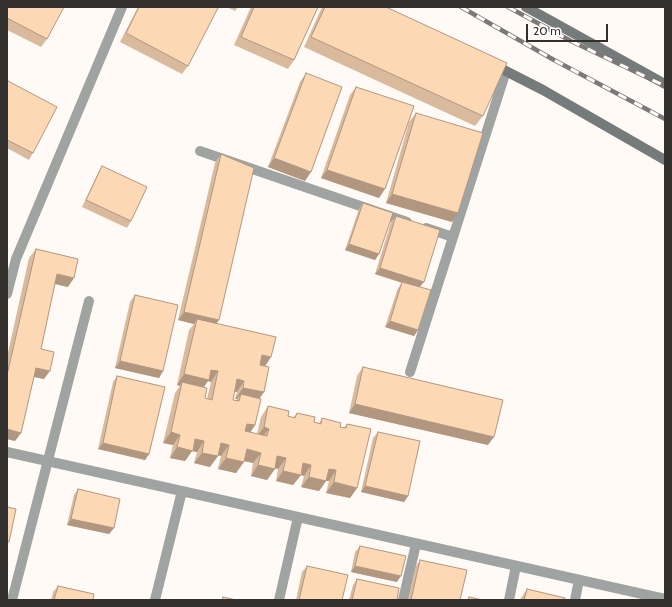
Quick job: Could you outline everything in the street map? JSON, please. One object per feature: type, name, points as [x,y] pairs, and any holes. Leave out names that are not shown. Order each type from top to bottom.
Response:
[{"type":"main road","points":[[526,7],[665,84]]},
{"type":"main road","points":[[485,61],[543,90],[665,160]]},
{"type":"street","points":[[7,294],[16,260],[122,7]]},
{"type":"street","points":[[410,372],[506,71]]},
{"type":"street","points":[[200,151],[453,237]]},
{"type":"street","points":[[12,600],[89,301]]},
{"type":"street","points":[[7,452],[665,599]]},
{"type":"street","points":[[155,600],[182,491]]},
{"type":"street","points":[[279,600],[298,518]]},
{"type":"street","points":[[403,600],[416,544]]},
{"type":"street","points":[[509,600],[516,566]]},
{"type":"street","points":[[574,600],[579,580]]},
{"type":"building","points":[[7,7],[64,7],[47,39],[7,18]]},
{"type":"building","points":[[139,7],[218,8],[188,66],[126,33]]},
{"type":"building","points":[[254,7],[318,7],[294,60],[241,37]]},
{"type":"building","points":[[325,7],[386,7],[507,63],[483,116],[311,37]]},
{"type":"building","points":[[306,73],[342,87],[311,172],[274,158]]},
{"type":"building","points":[[8,81],[57,107],[33,153],[7,140]]},
{"type":"building","points":[[356,87],[414,106],[385,189],[327,170]]},
{"type":"building","points":[[416,113],[483,133],[458,213],[392,194]]},
{"type":"building","points":[[221,154],[254,168],[219,320],[184,312]]},
{"type":"building","points":[[102,166],[147,187],[131,221],[86,200]]},
{"type":"building","points":[[363,203],[393,213],[379,254],[349,244]]},
{"type":"building","points":[[396,216],[440,230],[424,282],[380,268]]},
{"type":"building","points":[[36,249],[78,259],[74,278],[57,274],[41,349],[54,352],[50,371],[36,368],[21,433],[7,429],[7,375]]},
{"type":"building","points":[[402,282],[431,290],[418,330],[390,321]]},
{"type":"building","points":[[135,295],[178,305],[163,371],[120,361]]},
{"type":"building","points":[[197,319],[276,337],[271,357],[262,355],[260,365],[269,367],[264,392],[243,388],[244,381],[237,379],[233,400],[239,401],[241,394],[261,399],[255,425],[247,424],[245,431],[267,436],[269,429],[264,427],[268,406],[289,411],[288,416],[295,418],[297,413],[315,417],[314,422],[321,424],[322,418],[341,423],[340,427],[346,428],[347,424],[371,429],[357,488],[334,482],[336,470],[329,469],[326,481],[309,477],[311,465],[303,463],[301,475],[283,471],[286,458],[277,456],[275,469],[258,465],[261,453],[247,449],[244,462],[226,458],[229,445],[221,443],[218,456],[202,453],[204,441],[195,439],[193,451],[177,447],[180,435],[171,432],[182,382],[207,388],[205,398],[212,400],[218,371],[211,370],[209,380],[184,374]]},
{"type":"building","points":[[363,367],[503,400],[494,437],[355,404]]},
{"type":"building","points":[[117,376],[165,387],[149,454],[103,443]]},
{"type":"building","points":[[378,432],[420,441],[408,496],[365,486]]},
{"type":"building","points":[[78,489],[120,499],[114,528],[71,519]]},
{"type":"building","points":[[7,507],[16,509],[9,542],[7,542]]},
{"type":"building","points":[[360,546],[406,556],[401,576],[355,566]]},
{"type":"building","points":[[420,560],[467,570],[460,600],[411,600]]},
{"type":"building","points":[[307,566],[348,575],[342,600],[299,600]]},
{"type":"building","points":[[357,579],[399,588],[397,600],[352,600]]},
{"type":"building","points":[[58,586],[94,594],[93,600],[54,600]]},
{"type":"building","points":[[527,589],[565,598],[565,600],[524,600]]},
{"type":"building","points":[[223,597],[236,600],[222,600]]},
{"type":"building","points":[[469,597],[483,600],[468,600]]},
{"type":"railway","points":[[461,7],[554,60],[665,119]]},
{"type":"railway","points":[[508,7],[571,41],[665,86]]}]
